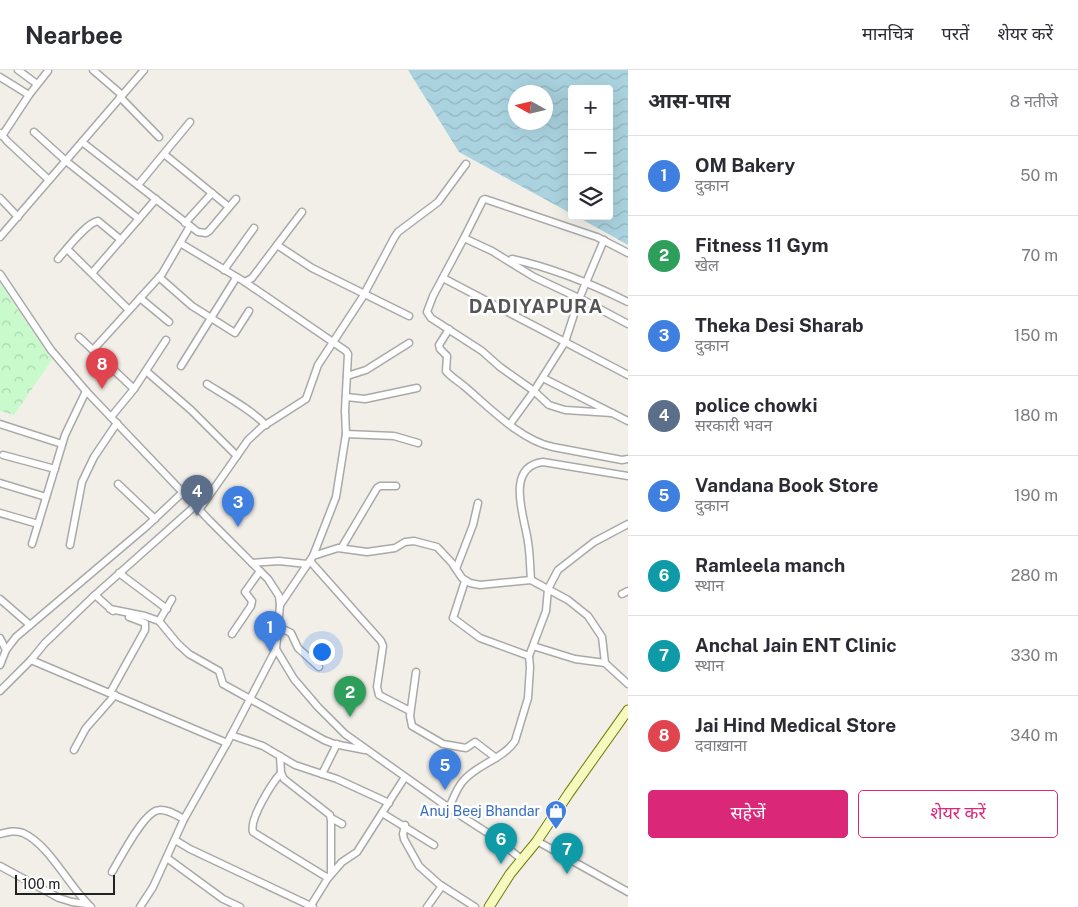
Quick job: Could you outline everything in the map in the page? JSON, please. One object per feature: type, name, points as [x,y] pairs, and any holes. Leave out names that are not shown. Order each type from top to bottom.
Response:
[{"type":"main road","points":[[489,907],[521,859],[537,841],[628,710]]},
{"type":"street","points":[[18,70],[37,84]]},
{"type":"street","points":[[93,70],[121,96],[159,137]]},
{"type":"street","points":[[0,237],[144,70]]},
{"type":"street","points":[[48,71],[28,95],[1,134],[49,180]]},
{"type":"street","points":[[0,77],[28,95]]},
{"type":"street","points":[[138,185],[190,122]]},
{"type":"street","points":[[34,132],[66,161],[139,220]]},
{"type":"street","points":[[82,142],[198,232],[206,233],[236,199]]},
{"type":"street","points":[[164,154],[230,207]]},
{"type":"street","points":[[0,691],[45,643],[95,595],[197,508],[257,430],[306,399],[318,365],[364,294],[388,247],[398,232],[438,202],[466,164]]},
{"type":"street","points":[[93,350],[159,277],[180,243],[188,224],[212,193]]},
{"type":"street","points":[[0,198],[18,217]]},
{"type":"street","points":[[93,272],[156,199]]},
{"type":"street","points":[[612,413],[565,410],[549,405],[482,351],[431,318],[427,312],[430,300],[483,200],[486,199],[604,240],[628,252]]},
{"type":"street","points":[[245,282],[252,278],[302,212]]},
{"type":"street","points":[[58,259],[91,223],[96,221],[121,240]]},
{"type":"street","points":[[224,270],[254,228]]},
{"type":"street","points":[[464,238],[628,324]]},
{"type":"street","points":[[510,424],[543,378],[565,342],[579,299],[604,240]]},
{"type":"street","points":[[180,243],[245,282],[346,350],[348,354],[345,411],[346,434],[336,497],[310,560],[280,605]]},
{"type":"street","points":[[277,245],[312,268],[409,316]]},
{"type":"street","points":[[67,249],[93,272],[129,310]]},
{"type":"street","points":[[503,257],[559,272],[586,282],[628,302]]},
{"type":"street","points":[[0,274],[51,350],[86,391],[197,508],[260,571],[276,590],[280,605],[276,649],[184,820],[153,887],[140,907]]},
{"type":"street","points":[[159,277],[187,302],[236,333],[250,311]]},
{"type":"street","points":[[182,366],[236,278]]},
{"type":"street","points":[[443,278],[628,375]]},
{"type":"street","points":[[140,298],[169,322]]},
{"type":"street","points":[[449,328],[439,345],[440,349],[447,356],[446,371],[510,424],[542,445],[622,460],[628,459]]},
{"type":"street","points":[[79,337],[134,389]]},
{"type":"street","points":[[111,417],[134,389],[166,340]]},
{"type":"street","points":[[347,376],[366,370],[409,343]]},
{"type":"street","points":[[146,371],[191,410],[237,456]]},
{"type":"street","points":[[543,378],[628,421]]},
{"type":"street","points":[[208,384],[252,412],[266,424]]},
{"type":"street","points":[[346,398],[365,399],[417,388]]},
{"type":"street","points":[[32,544],[62,444],[86,391]]},
{"type":"street","points":[[70,545],[82,482],[94,457],[117,423]]},
{"type":"street","points":[[0,424],[62,444]]},
{"type":"street","points":[[346,434],[394,436],[418,442]]},
{"type":"street","points":[[3,455],[55,469]]},
{"type":"street","points":[[531,580],[528,542],[519,495],[521,481],[529,469],[535,464],[543,462],[628,476]]},
{"type":"street","points":[[0,483],[46,497]]},
{"type":"street","points":[[118,484],[155,519]]},
{"type":"street","points":[[342,547],[377,488],[380,486],[396,486]]},
{"type":"street","points":[[0,664],[6,650],[16,637],[155,519],[182,492]]},
{"type":"street","points":[[456,568],[473,525],[478,503]]},
{"type":"street","points":[[0,513],[38,524]]},
{"type":"street","points":[[449,808],[464,779],[496,758],[512,746],[515,741],[528,698],[529,656],[546,611],[548,589],[558,570],[594,542],[628,524]]},
{"type":"street","points":[[252,563],[310,560],[342,547],[367,552],[395,548],[408,541],[426,543],[437,547],[465,580],[480,585],[531,580],[568,600],[588,616],[602,638],[605,663]]},
{"type":"street","points":[[310,560],[381,641],[383,646],[376,687],[378,696],[410,711]]},
{"type":"street","points":[[232,634],[251,606],[252,601],[245,592],[260,571]]},
{"type":"street","points":[[119,573],[166,608]]},
{"type":"street","points":[[465,580],[453,618],[480,638],[529,656]]},
{"type":"street","points":[[74,750],[86,728],[113,694],[144,634],[146,626],[142,621],[110,609],[95,595]]},
{"type":"street","points":[[159,621],[172,599]]},
{"type":"street","points":[[0,600],[30,625]]},
{"type":"street","points":[[110,609],[145,616],[159,621],[189,654],[219,671],[223,684],[324,740],[368,751]]},
{"type":"street","points":[[277,626],[291,633],[298,648],[318,667]]},
{"type":"street","points":[[0,638],[6,650]]},
{"type":"street","points":[[533,646],[575,658],[605,663],[628,684]]},
{"type":"street","points":[[276,649],[294,679],[327,717],[345,734],[449,808],[497,839],[521,859]]},
{"type":"street","points":[[31,660],[227,743]]},
{"type":"street","points":[[416,672],[410,711],[412,726],[438,742],[462,748],[466,748],[475,742],[496,758]]},
{"type":"street","points":[[231,735],[258,744],[295,764],[389,803]]},
{"type":"street","points":[[322,774],[336,744]]},
{"type":"street","points":[[280,756],[281,773],[284,779],[331,818],[342,824]]},
{"type":"street","points":[[281,773],[272,784],[259,809],[252,826],[253,832],[329,876]]},
{"type":"street","points":[[175,840],[311,907],[329,876],[342,862],[357,852],[405,777]]},
{"type":"street","points":[[112,872],[141,825],[155,810],[165,810],[184,820]]},
{"type":"street","points":[[382,813],[434,845]]},
{"type":"street","points":[[329,876],[331,818]]},
{"type":"street","points":[[404,826],[404,839],[416,862],[442,886],[475,907]]},
{"type":"street","points":[[0,834],[18,832],[32,839],[55,863],[89,905]]},
{"type":"street","points":[[537,841],[628,892]]},
{"type":"street","points":[[167,858],[223,899],[240,907]]},
{"type":"street","points":[[0,866],[58,898],[89,905]]},
{"type":"street","points":[[427,907],[442,886]]},
{"type":"green space","points":[[0,283],[52,360],[14,415],[0,411]]},
{"type":"water","points":[[408,70],[628,70],[628,245],[583,220],[613,220],[613,85],[568,85],[568,212],[459,152]]},
{"type":"place","name":"Jai Hind Medical Store","points":[[102,389]]},
{"type":"place","name":"police chowki","points":[[197,516]]},
{"type":"place","name":"Theka Desi Sharab","points":[[238,527]]},
{"type":"place","name":"OM Bakery","points":[[270,652]]},
{"type":"place","name":"Fitness 11 Gym","points":[[350,717]]},
{"type":"place","name":"Vandana Book Store","points":[[445,790]]},
{"type":"place","name":"Anuj Beej Bhandar","points":[[556,830]]},
{"type":"place","name":"Ramleela manch","points":[[501,864]]},
{"type":"place","name":"Anchal Jain ENT Clinic","points":[[567,874]]},
{"type":"district","name":"DADIYAPURA","points":[[536,306]]}]
